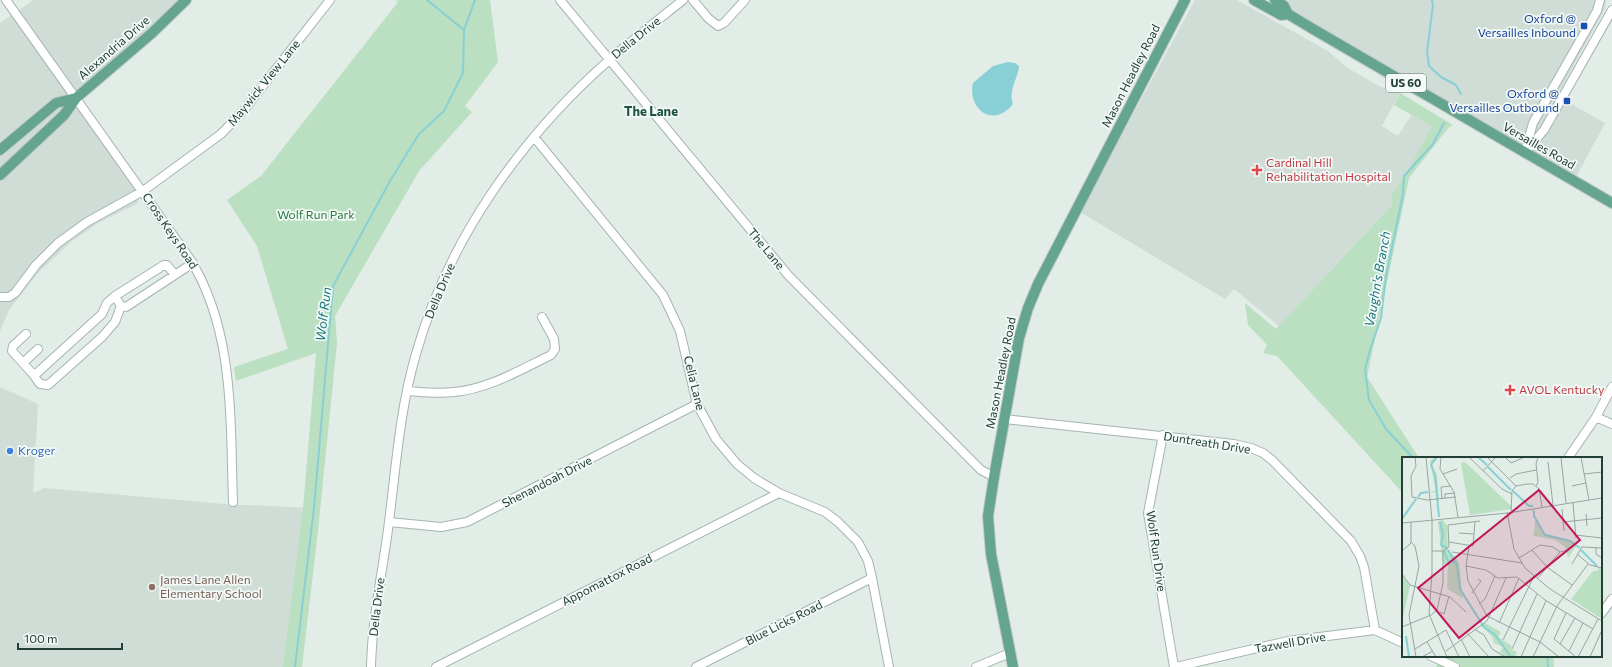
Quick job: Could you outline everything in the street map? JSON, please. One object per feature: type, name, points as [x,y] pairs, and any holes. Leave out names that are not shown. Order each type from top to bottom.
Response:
[{"type":"main road","name":"Alexandria Drive","points":[[0,175],[64,115],[76,98],[152,33],[186,0]]},
{"type":"main road","name":"Mason Headley Road","points":[[1013,667],[989,538],[988,516],[1019,338],[1032,296],[1185,0]]},
{"type":"main road","name":"Versailles Road","points":[[1254,0],[1280,15],[1285,6]]},
{"type":"main road","name":"Versailles Road","points":[[1275,0],[1525,152],[1612,203]]},
{"type":"main road","name":"Alexandria Drive","points":[[0,150],[56,103],[76,98]]},
{"type":"street","name":"Cross Keys Road","points":[[6,0],[193,263],[208,292],[217,322],[223,352],[231,422],[233,502]]},
{"type":"street","name":"Maywick View Lane","points":[[0,297],[9,297],[15,293],[36,266],[58,243],[87,222],[143,191],[202,149],[232,123],[330,0]]},
{"type":"street","name":"The Lane","points":[[560,0],[788,275],[981,470],[994,477]]},
{"type":"street","name":"Della Drive","points":[[370,667],[373,629],[408,391],[420,340],[449,269],[486,202],[519,155],[534,137],[609,60],[683,0]]},
{"type":"street","points":[[693,0],[714,24],[720,26],[745,0]]},
{"type":"street","points":[[1525,152],[1534,124],[1597,11],[1600,0]]},
{"type":"street","points":[[1525,152],[1544,130],[1612,10]]},
{"type":"street","name":"Celia Lane","points":[[534,137],[663,295],[680,331],[697,404],[716,439],[737,464],[754,478],[779,493],[810,504],[838,522],[858,542],[868,561],[889,667]]},
{"type":"street","points":[[121,306],[126,307],[193,263]]},
{"type":"street","points":[[32,373],[37,373],[102,314],[107,303],[115,296],[164,265],[167,265],[175,275]]},
{"type":"street","points":[[115,296],[121,306]]},
{"type":"street","points":[[26,334],[12,348],[40,384],[48,385],[102,337],[115,322],[121,306]]},
{"type":"street","points":[[408,391],[444,393],[476,388],[551,355],[555,349],[554,339],[542,317]]},
{"type":"street","points":[[23,363],[38,349]]},
{"type":"street","points":[[1569,457],[1596,417],[1612,388]]},
{"type":"street","name":"Shenandoah Drive","points":[[389,522],[440,527],[467,522],[697,404]]},
{"type":"street","points":[[1596,417],[1612,424]]},
{"type":"street","name":"Duntreath Drive","points":[[1005,419],[1163,435],[1251,448],[1263,453],[1284,470],[1346,535],[1358,552],[1364,567],[1375,630]]},
{"type":"street","name":"Wolf Run Drive","points":[[1163,435],[1148,513],[1175,667]]},
{"type":"street","name":"Appomattox Road","points":[[436,667],[779,493]]},
{"type":"street","name":"Blue Licks Road","points":[[696,667],[872,578]]},
{"type":"street","points":[[1602,613],[1612,599]]},
{"type":"street","points":[[1375,630],[1402,643]]},
{"type":"street","name":"Tazwell Drive","points":[[1175,667],[1288,641],[1375,630]]},
{"type":"street","points":[[976,667],[1010,653]]},
{"type":"street","points":[[1433,657],[1455,667]]},
{"type":"shaded area","points":[[33,0],[186,0],[76,98],[143,191],[137,204],[100,222],[71,242],[38,273],[9,310],[0,331],[0,23]]},
{"type":"shaded area","name":"Cardinal Hill Rehabilitation Hospital","points":[[1195,0],[1237,0],[1328,51],[1346,67],[1381,87],[1400,93],[1382,126],[1398,136],[1412,114],[1436,128],[1393,204],[1279,326],[1234,289],[1225,299],[1080,212]]},
{"type":"shaded area","points":[[1270,0],[1606,0],[1605,9],[1557,96],[1605,123],[1574,181],[1268,3]]},
{"type":"shaded area","name":"James Lane Allen Elementary School","points":[[0,387],[38,404],[33,493],[44,488],[224,504],[314,508],[295,667],[0,667]]},
{"type":"green space","name":"Wolf Run Park","points":[[396,0],[490,0],[498,62],[465,106],[472,112],[419,171],[335,316],[337,343],[318,531],[302,667],[283,667],[303,509],[316,353],[236,381],[234,367],[288,349],[257,246],[227,200],[261,176],[398,2]]},
{"type":"green space","points":[[1400,93],[1453,125],[1449,127],[1409,178],[1367,377],[1418,457],[1402,457],[1402,492],[1277,356],[1263,353],[1267,345],[1248,325],[1245,303],[1276,329],[1393,204],[1391,196],[1409,169],[1432,126],[1394,105]]},
{"type":"green space","points":[[1441,657],[1553,657],[1554,667],[1436,667]]},
{"type":"water","points":[[1008,62],[1015,63],[1019,66],[1012,89],[1013,104],[1005,111],[997,115],[983,113],[974,101],[972,92],[973,83],[993,66]]},
{"type":"waterway","points":[[427,0],[464,30]]},
{"type":"waterway","name":"Wolf Run","points":[[295,667],[314,508],[333,286],[390,181],[419,134],[444,111],[463,73],[464,30],[475,0]]},
{"type":"waterway","name":"Vaughn's Branch","points":[[1432,0],[1433,5],[1427,52],[1429,66],[1441,77],[1456,85],[1461,94]]},
{"type":"waterway","name":"Vaughn's Branch","points":[[1412,457],[1386,429],[1369,400],[1365,369],[1381,318],[1386,276],[1403,194],[1404,176],[1433,144],[1444,123]]},
{"type":"waterway","name":"Vaughn's Branch","points":[[1547,657],[1548,667]]},
{"type":"place","name":"Oxford @ Versailles Inbound","points":[[1584,26]]},
{"type":"place","name":"Oxford @ Versailles Outbound","points":[[1567,101]]},
{"type":"place","name":"Cardinal Hill Rehabilitation Hospital","points":[[1257,170]]},
{"type":"place","name":"AVOL Kentucky","points":[[1510,390]]},
{"type":"place","name":"Kroger","points":[[10,451]]},
{"type":"place","name":"James Lane Allen Elementary School","points":[[152,587]]},
{"type":"district","name":"The Lane","points":[[651,111]]}]
